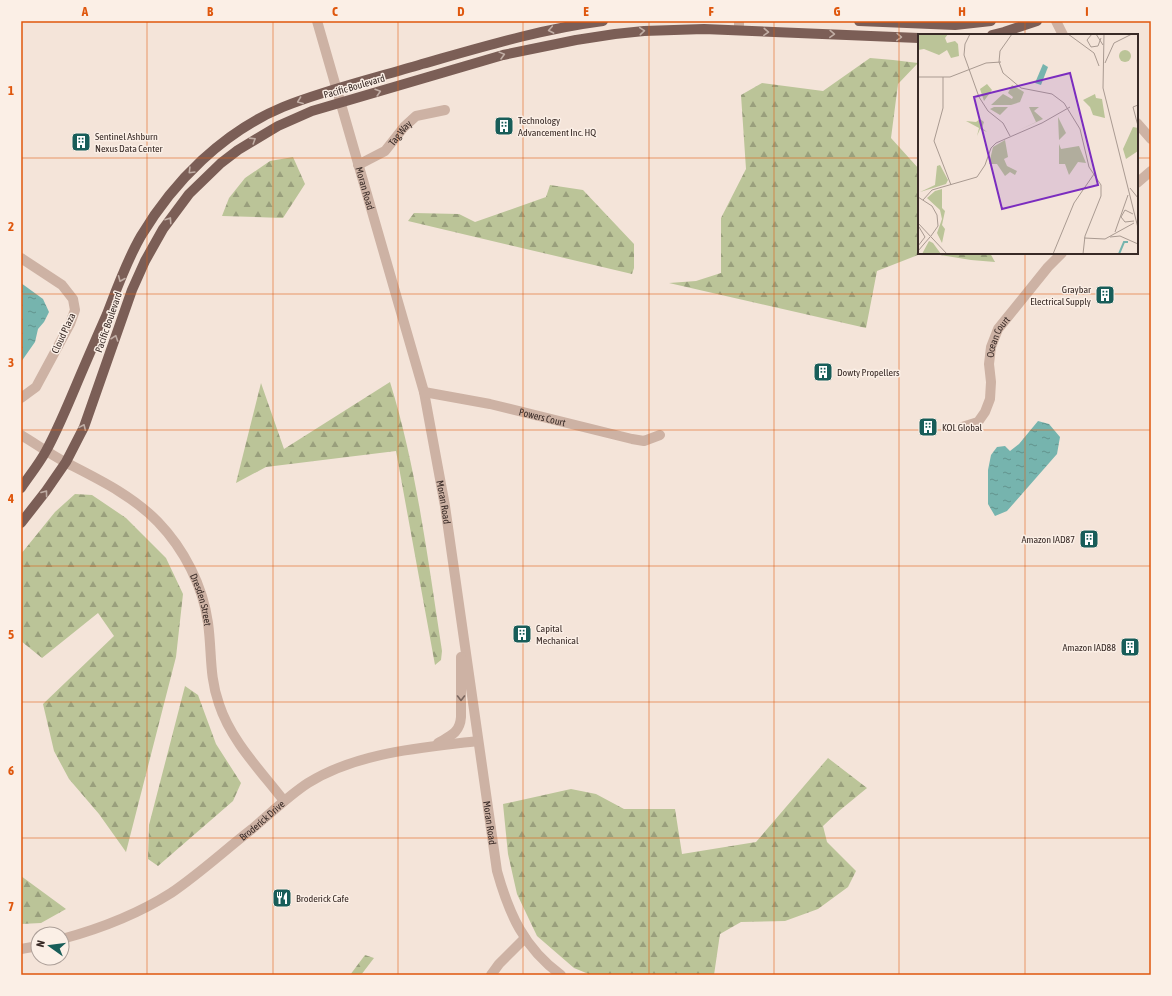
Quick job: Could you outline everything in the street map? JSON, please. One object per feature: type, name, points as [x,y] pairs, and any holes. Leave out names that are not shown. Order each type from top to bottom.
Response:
[{"type":"main road","name":"Pacific Boulevard","points":[[21,488],[46,451],[61,421],[134,248],[170,194],[209,154],[237,133],[281,108],[336,88],[370,80],[521,36],[603,21]]},
{"type":"main road","points":[[859,21],[955,25],[991,21]]},
{"type":"main road","points":[[996,34],[1037,21]]},
{"type":"main road","name":"Pacific Boulevard","points":[[21,523],[66,462],[84,426],[138,277],[154,243],[175,211],[202,181],[238,150],[257,137],[288,121],[312,111],[503,55],[576,40],[615,34],[739,26],[918,38]]},
{"type":"street","name":"Moran Road","points":[[317,21],[424,392],[443,490],[497,871],[512,916],[525,938],[545,961],[561,975]]},
{"type":"street","points":[[1056,21],[1062,34]]},
{"type":"street","name":"Tag Way","points":[[358,165],[385,151],[404,127],[416,116],[445,110]]},
{"type":"street","points":[[1138,124],[1151,139]]},
{"type":"street","points":[[1138,182],[1151,171]]},
{"type":"street","name":"Ocean Court","points":[[962,427],[978,422],[985,412],[990,399],[991,382],[988,364],[990,347],[998,329],[1048,267],[1061,254]]},
{"type":"street","name":"Cloud Plaza","points":[[21,258],[62,285],[73,299],[75,310],[70,324],[36,387],[21,398]]},
{"type":"street","name":"Powers Court","points":[[424,392],[490,404],[632,439],[644,441],[660,435]]},
{"type":"street","points":[[21,435],[46,451]]},
{"type":"street","name":"Dresden Street","points":[[46,451],[112,486],[134,501],[159,522],[172,538],[189,565],[202,595],[208,623],[212,679],[221,710],[240,744],[284,801]]},
{"type":"street","points":[[429,747],[454,735],[460,724],[461,617]]},
{"type":"street","name":"Broderick Drive","points":[[70,937],[95,929],[124,917],[170,893],[192,877],[308,783],[349,764],[395,752],[478,741]]},
{"type":"street","points":[[491,975],[525,938]]},
{"type":"green space","points":[[870,58],[918,63],[898,84],[891,138],[918,168],[918,254],[920,254],[877,271],[866,328],[669,283],[696,281],[721,273],[721,218],[746,169],[741,95],[762,83],[823,91]]},
{"type":"green space","points":[[293,157],[305,184],[283,218],[222,216],[229,198],[245,178],[270,161]]},
{"type":"green space","points":[[550,185],[583,190],[634,244],[634,268],[632,274],[408,221],[414,213],[459,214],[475,222],[546,197]]},
{"type":"green space","points":[[934,254],[991,254],[995,262]]},
{"type":"green space","points":[[390,382],[408,448],[427,549],[442,651],[441,660],[435,665],[396,451],[266,467],[236,483],[261,383],[284,449]]},
{"type":"green space","points":[[75,494],[92,495],[126,518],[166,558],[183,594],[176,657],[126,852],[99,814],[69,779],[54,751],[43,704],[114,636],[98,613],[42,658],[21,641],[21,554],[55,512]]},
{"type":"green space","points":[[185,686],[198,695],[216,744],[241,783],[233,801],[158,866],[148,859],[149,825]]},
{"type":"green space","points":[[828,758],[867,788],[823,826],[827,842],[856,871],[848,887],[818,909],[785,921],[741,922],[720,934],[714,975],[591,975],[574,968],[537,936],[517,894],[508,854],[503,804],[571,789],[596,794],[624,809],[675,809],[682,854],[756,842]]},
{"type":"green space","points":[[21,876],[66,909],[41,923],[21,924]]},
{"type":"green space","points":[[365,955],[374,958],[361,975],[350,975]]},
{"type":"water","points":[[21,283],[43,299],[49,312],[44,322],[38,329],[35,342],[21,362]]},
{"type":"water","points":[[1038,421],[1049,424],[1060,437],[1057,454],[1007,511],[995,516],[988,504],[988,470],[991,455],[997,447],[1005,446],[1010,451],[1019,444]]},
{"type":"place","name":"Technology Advancement Inc. HQ","points":[[504,126]]},
{"type":"place","name":"Sentinel Ashburn Nexus Data Center","points":[[81,142]]},
{"type":"place","name":"Graybar Electrical Supply","points":[[1105,295]]},
{"type":"place","name":"Dowty Propellers","points":[[823,372]]},
{"type":"place","name":"KOL Global","points":[[928,427]]},
{"type":"place","name":"Amazon IAD87","points":[[1089,539]]},
{"type":"place","name":"Capital Mechanical","points":[[522,634]]},
{"type":"place","name":"Amazon IAD88","points":[[1130,647]]},
{"type":"place","name":"Broderick Cafe","points":[[282,898]]}]
